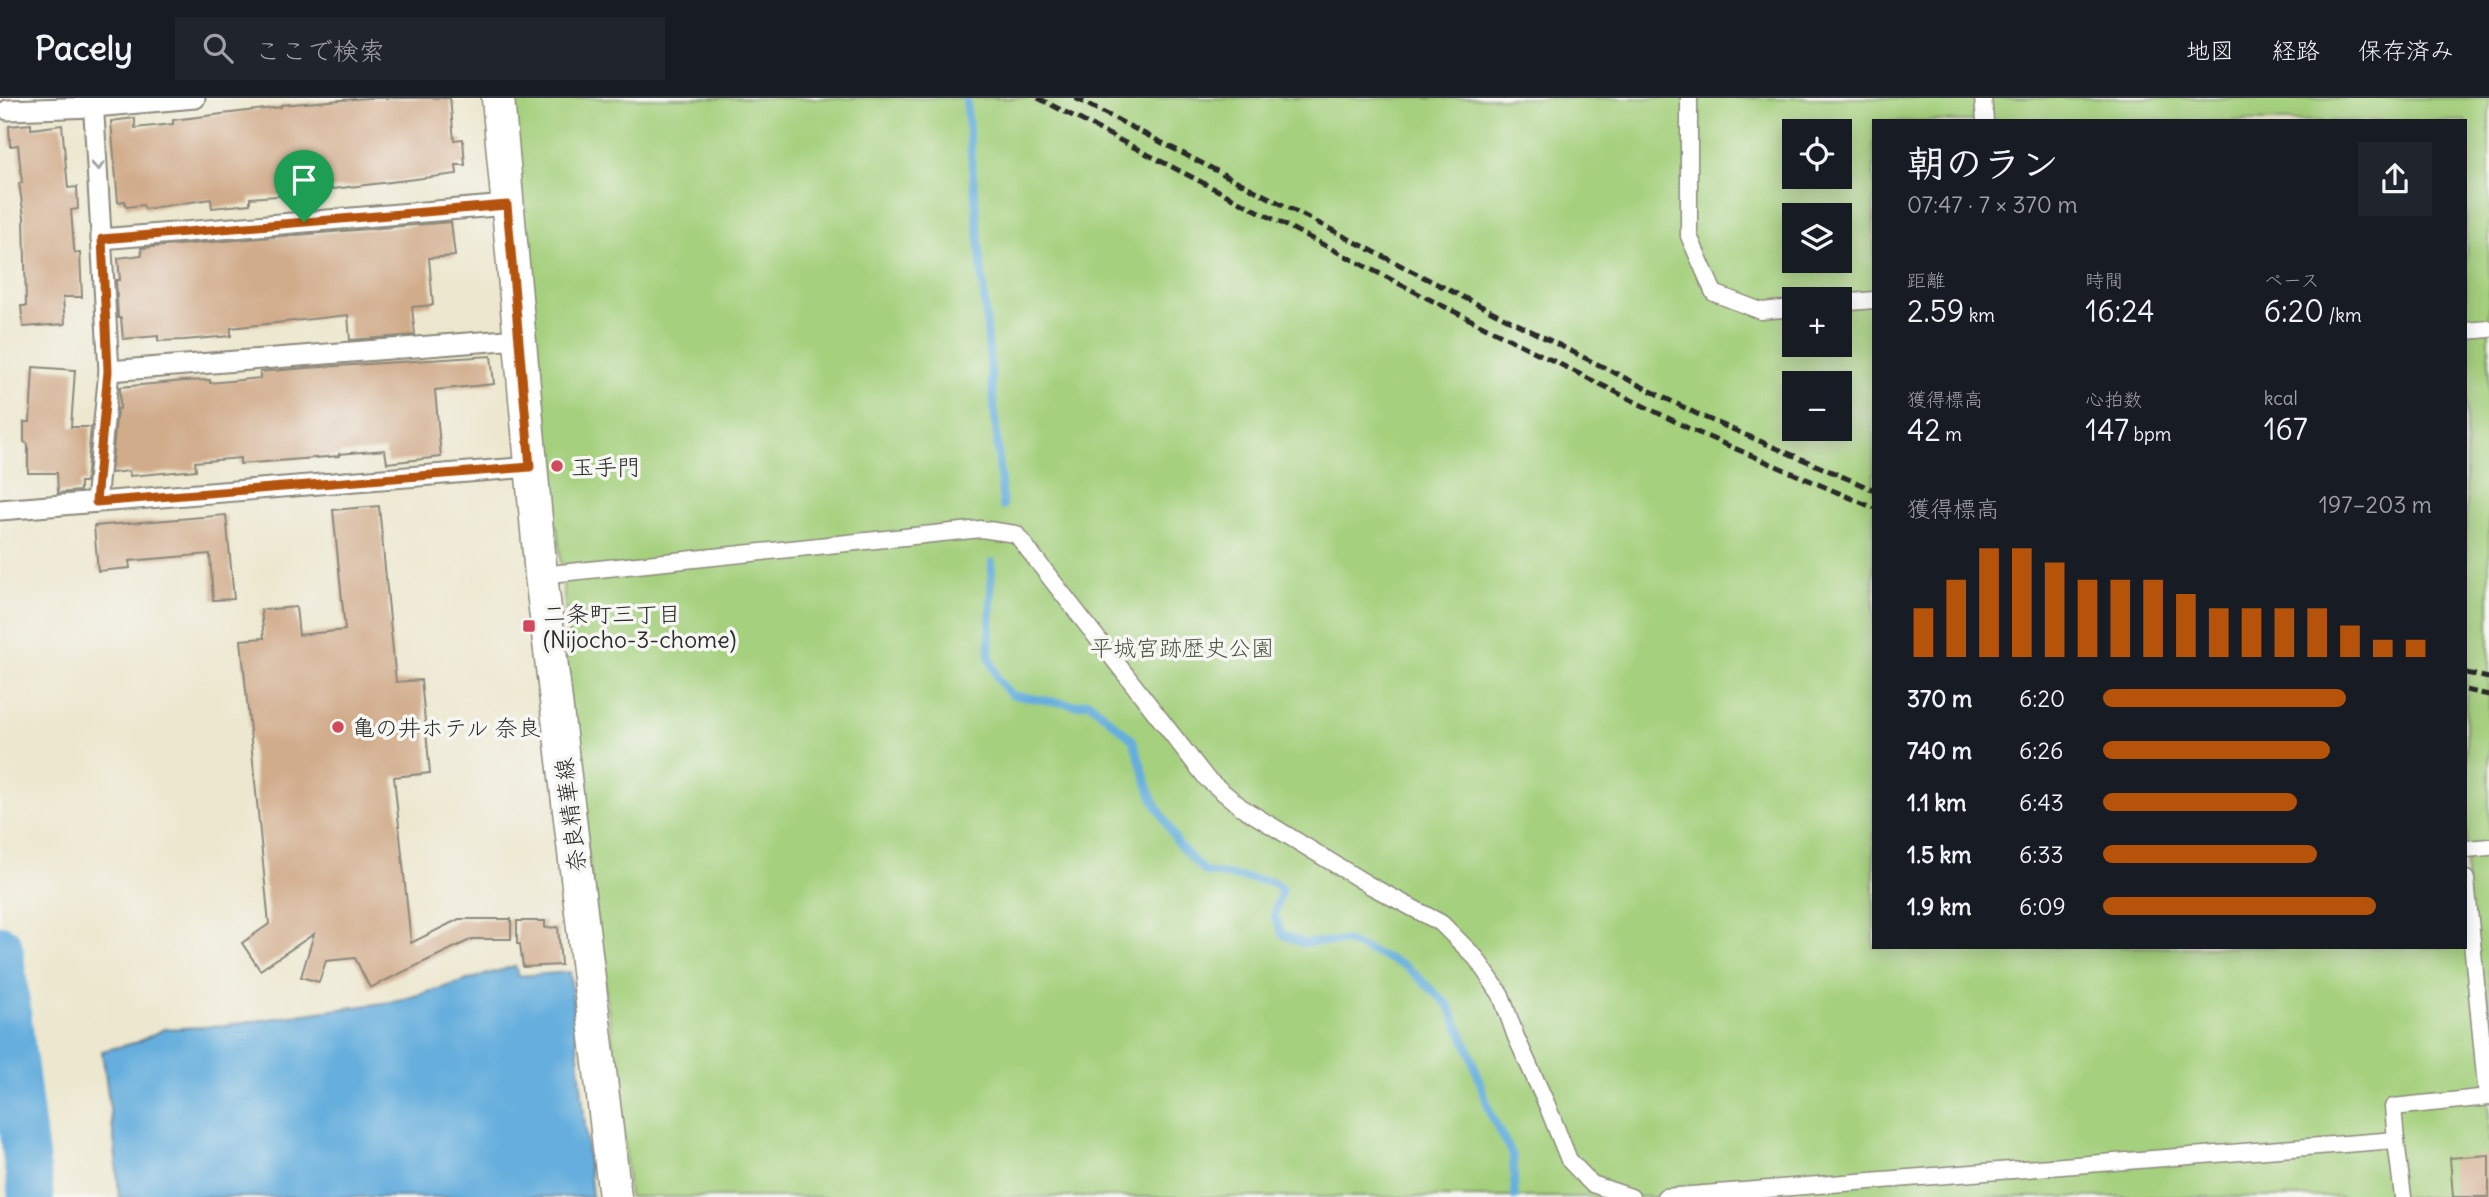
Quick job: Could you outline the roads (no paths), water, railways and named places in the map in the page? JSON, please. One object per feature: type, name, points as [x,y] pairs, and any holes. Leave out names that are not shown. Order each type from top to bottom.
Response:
[{"type":"main road","name":"奈良精華線","points":[[498,98],[541,575],[615,1197]]},
{"type":"street","points":[[8,110],[195,98]]},
{"type":"street","points":[[1689,98],[1689,236],[1714,293],[1762,311],[1782,309]]},
{"type":"street","points":[[1983,98],[1985,119]]},
{"type":"street","points":[[94,103],[108,371],[96,502]]},
{"type":"street","points":[[102,239],[507,205]]},
{"type":"street","points":[[1852,302],[1872,300]]},
{"type":"street","points":[[2467,331],[2489,329]]},
{"type":"street","points":[[108,371],[519,339]]},
{"type":"street","points":[[0,510],[530,467]]},
{"type":"street","points":[[541,575],[981,529],[1016,534],[1207,779],[1252,814],[1369,885],[1441,923],[1476,958],[1501,995],[1516,1037],[1569,1160],[1592,1184],[1630,1197]]},
{"type":"street","points":[[2467,849],[2489,847]]},
{"type":"street","points":[[2403,1197],[2393,1107],[2488,1097],[2467,889]]},
{"type":"street","points":[[1665,1197],[1745,1194],[2396,1140]]},
{"type":"water","points":[[515,966],[518,976],[570,972],[592,1197],[119,1197],[102,1051],[138,1042],[164,1029],[219,1026],[398,1001]]},
{"type":"waterway","points":[[966,98],[1003,506]]},
{"type":"waterway","points":[[992,562],[989,656],[998,680],[1011,695],[1076,705],[1089,702],[1133,740],[1151,795],[1178,844],[1205,872],[1273,882],[1282,889],[1274,915],[1282,934],[1302,943],[1345,941],[1406,966],[1449,1006],[1469,1050],[1491,1115],[1513,1156],[1515,1197]]},
{"type":"waterway","points":[[0,948],[31,1197]]},
{"type":"railway","points":[[1038,98],[1427,298],[1692,430],[1872,507]]},
{"type":"railway","points":[[1075,98],[1699,415],[1872,489]]},
{"type":"railway","points":[[2467,673],[2489,678]]},
{"type":"railway","points":[[2467,690],[2489,695]]},
{"type":"place","name":"玉手門","points":[[557,466]]},
{"type":"place","name":"二条町三丁目 (Nijocho-3-chome)","points":[[529,626]]},
{"type":"place","name":"亀の井ホテル 奈良","points":[[338,727]]},
{"type":"park label","name":"平城宮跡歴史公園","points":[[1182,647]]}]
